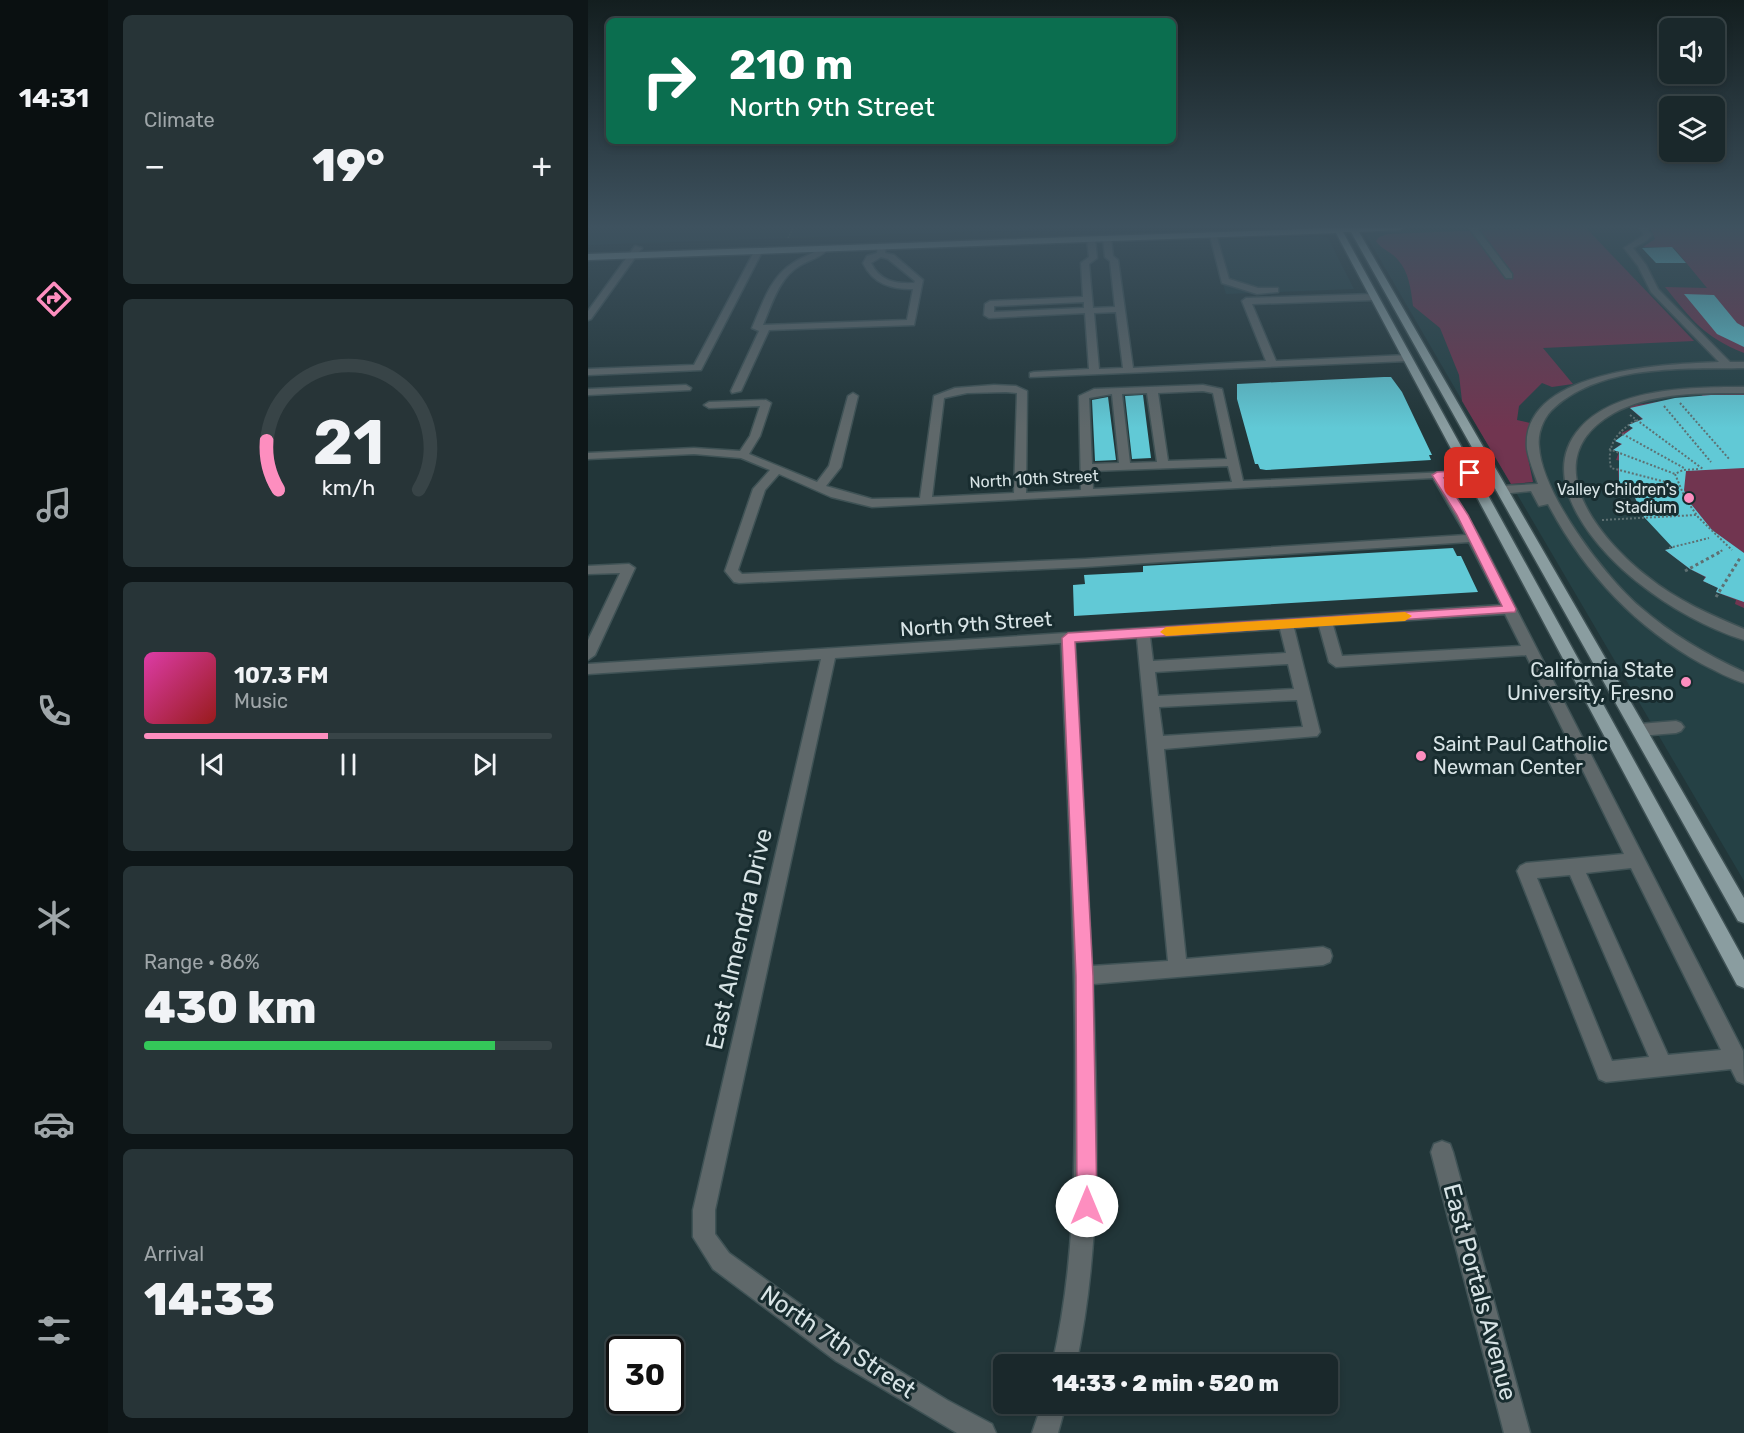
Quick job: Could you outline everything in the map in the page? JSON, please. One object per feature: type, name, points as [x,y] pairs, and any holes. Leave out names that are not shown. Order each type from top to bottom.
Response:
[{"type":"main road","points":[[1391,295],[1744,915]]},
{"type":"main road","points":[[1374,297],[1744,978]]},
{"type":"street","points":[[588,372],[697,368],[735,295]]},
{"type":"street","points":[[771,295],[757,328],[911,323],[916,295]]},
{"type":"street","points":[[1089,295],[1094,372]]},
{"type":"street","points":[[1119,295],[1128,371]]},
{"type":"street","points":[[1659,295],[1727,365]]},
{"type":"street","points":[[1272,364],[1246,301],[1374,297]]},
{"type":"street","points":[[1089,299],[990,304],[989,315],[1121,309]]},
{"type":"street","points":[[588,317],[592,306]]},
{"type":"street","points":[[736,391],[765,328]]},
{"type":"street","points":[[1034,375],[1407,358]]},
{"type":"street","points":[[1744,365],[1614,375],[1576,388],[1552,404],[1542,415],[1535,430],[1534,453],[1541,479],[1566,522],[1594,566],[1621,598],[1678,643],[1744,678]]},
{"type":"street","points":[[588,392],[686,388]]},
{"type":"street","points":[[1087,493],[1084,396],[1094,392],[1203,388],[1218,391],[1239,485]]},
{"type":"street","points":[[925,502],[939,396],[951,391],[1011,389],[1022,391],[1020,497]]},
{"type":"street","points":[[1152,390],[1163,465]]},
{"type":"street","points":[[1744,390],[1673,394],[1610,412],[1583,432],[1571,451],[1569,469],[1571,486],[1586,520],[1611,551],[1645,581],[1690,610],[1744,635]]},
{"type":"street","points":[[1117,391],[1125,467]]},
{"type":"street","points":[[819,487],[835,467],[853,396]]},
{"type":"street","points":[[709,405],[766,403],[755,436],[743,455]]},
{"type":"street","name":"North 10th Street","points":[[588,456],[694,451],[743,455],[835,494],[872,503],[1491,472]]},
{"type":"street","points":[[1086,468],[1233,462]]},
{"type":"street","points":[[778,468],[759,489],[730,571],[739,579],[1085,563],[1474,538]]},
{"type":"street","points":[[1437,475],[1474,538],[1637,860],[1740,1066],[1663,1066],[1606,1072],[1526,872],[1637,860]]},
{"type":"street","points":[[1501,490],[1534,488],[1555,522],[1586,520]]},
{"type":"street","points":[[588,570],[629,568],[588,655]]},
{"type":"street","name":"North 9th Street","points":[[588,669],[1510,609]]},
{"type":"street","points":[[1325,621],[1336,662],[1531,650]]},
{"type":"street","points":[[1156,743],[1312,732],[1286,624]]},
{"type":"street","points":[[1143,633],[1152,702],[1178,969]]},
{"type":"street","points":[[1067,1354],[1072,1333],[1087,1206],[1084,976],[1068,638]]},
{"type":"street","name":"East Almendra Drive","points":[[704,1237],[704,1210],[829,653]]},
{"type":"street","points":[[1147,667],[1294,658]]},
{"type":"street","points":[[1152,702],[1302,694]]},
{"type":"street","points":[[1639,730],[1676,727]]},
{"type":"street","points":[[1575,867],[1663,1066]]},
{"type":"street","points":[[1084,976],[1323,956]]},
{"type":"street","name":"East Portals Avenue","points":[[1442,1152],[1517,1433]]},
{"type":"street","name":"North 7th Street","points":[[704,1237],[721,1261],[845,1352],[938,1409],[983,1433]]},
{"type":"street","points":[[1045,1433],[1051,1414]]},
{"type":"path","points":[[1673,394],[1730,460]]},
{"type":"path","points":[[1656,397],[1711,462]]},
{"type":"path","points":[[1674,484],[1611,468],[1609,449],[1611,441],[1618,432],[1636,420],[1703,470]]},
{"type":"path","points":[[1618,432],[1686,469]]},
{"type":"path","points":[[1609,449],[1677,475],[1684,499],[1708,531],[1732,550]]},
{"type":"path","points":[[1675,474],[1686,469],[1698,469]]},
{"type":"path","points":[[1571,486],[1619,491],[1629,488],[1676,494]]},
{"type":"path","points":[[1586,520],[1696,515]]},
{"type":"path","points":[[1669,548],[1709,538]]},
{"type":"path","points":[[1685,571],[1724,550]]},
{"type":"path","points":[[1716,597],[1740,558]]},
{"type":"shaded area","name":"California State University, Fresno","points":[[1401,295],[1744,295],[1744,881]]},
{"type":"shaded area","points":[[1411,295],[1650,295],[1694,341],[1543,348],[1573,384],[1552,387],[1542,383],[1519,406],[1517,420],[1530,423],[1527,453],[1533,482],[1511,484],[1462,401],[1459,375],[1440,328],[1413,306]]},
{"type":"shaded area","points":[[1671,295],[1744,295],[1744,353],[1709,334]]},
{"type":"shaded area","name":"Valley Children's Stadium","points":[[1744,391],[1744,608],[1735,604],[1736,600],[1716,592],[1718,588],[1703,581],[1705,577],[1665,550],[1673,548],[1640,509],[1630,487],[1619,486],[1618,469],[1622,461],[1616,460],[1619,452],[1613,450],[1621,444],[1615,441],[1623,435],[1621,433],[1633,428],[1628,425],[1642,419],[1628,406],[1703,397],[1701,393]]},
{"type":"building","points":[[1685,295],[1714,295],[1737,323],[1744,327],[1744,347],[1717,334]]},
{"type":"building","points":[[1391,377],[1402,392],[1432,455],[1429,455],[1431,460],[1266,470],[1260,469],[1258,464],[1255,464],[1237,399],[1237,384]]},
{"type":"building","points":[[1143,395],[1151,458],[1132,459],[1125,396]]},
{"type":"building","name":"Valley Children's Stadium","points":[[1744,395],[1744,468],[1686,471],[1684,490],[1687,499],[1712,530],[1744,553],[1744,602],[1716,592],[1718,588],[1703,581],[1706,577],[1690,569],[1665,550],[1673,548],[1644,517],[1630,487],[1619,486],[1619,452],[1613,450],[1622,444],[1615,441],[1633,428],[1628,425],[1643,419],[1630,408],[1675,398]]},
{"type":"building","points":[[1108,397],[1116,460],[1095,461],[1092,400]]},
{"type":"building","points":[[1453,548],[1457,556],[1461,556],[1478,592],[1074,616],[1073,585],[1085,584],[1084,575],[1143,572],[1143,566]]},
{"type":"slow traffic","points":[[1166,632],[1405,616]]},
{"type":"place","name":"Valley Children's Stadium","points":[[1689,498]]},
{"type":"place","name":"California State University, Fresno","points":[[1686,682]]},
{"type":"place","name":"Saint Paul Catholic Newman Center","points":[[1421,756]]},
{"type":"route","points":[[1087,1206],[1084,976],[1068,638],[1510,609],[1462,515],[1437,475],[1470,473]]}]
